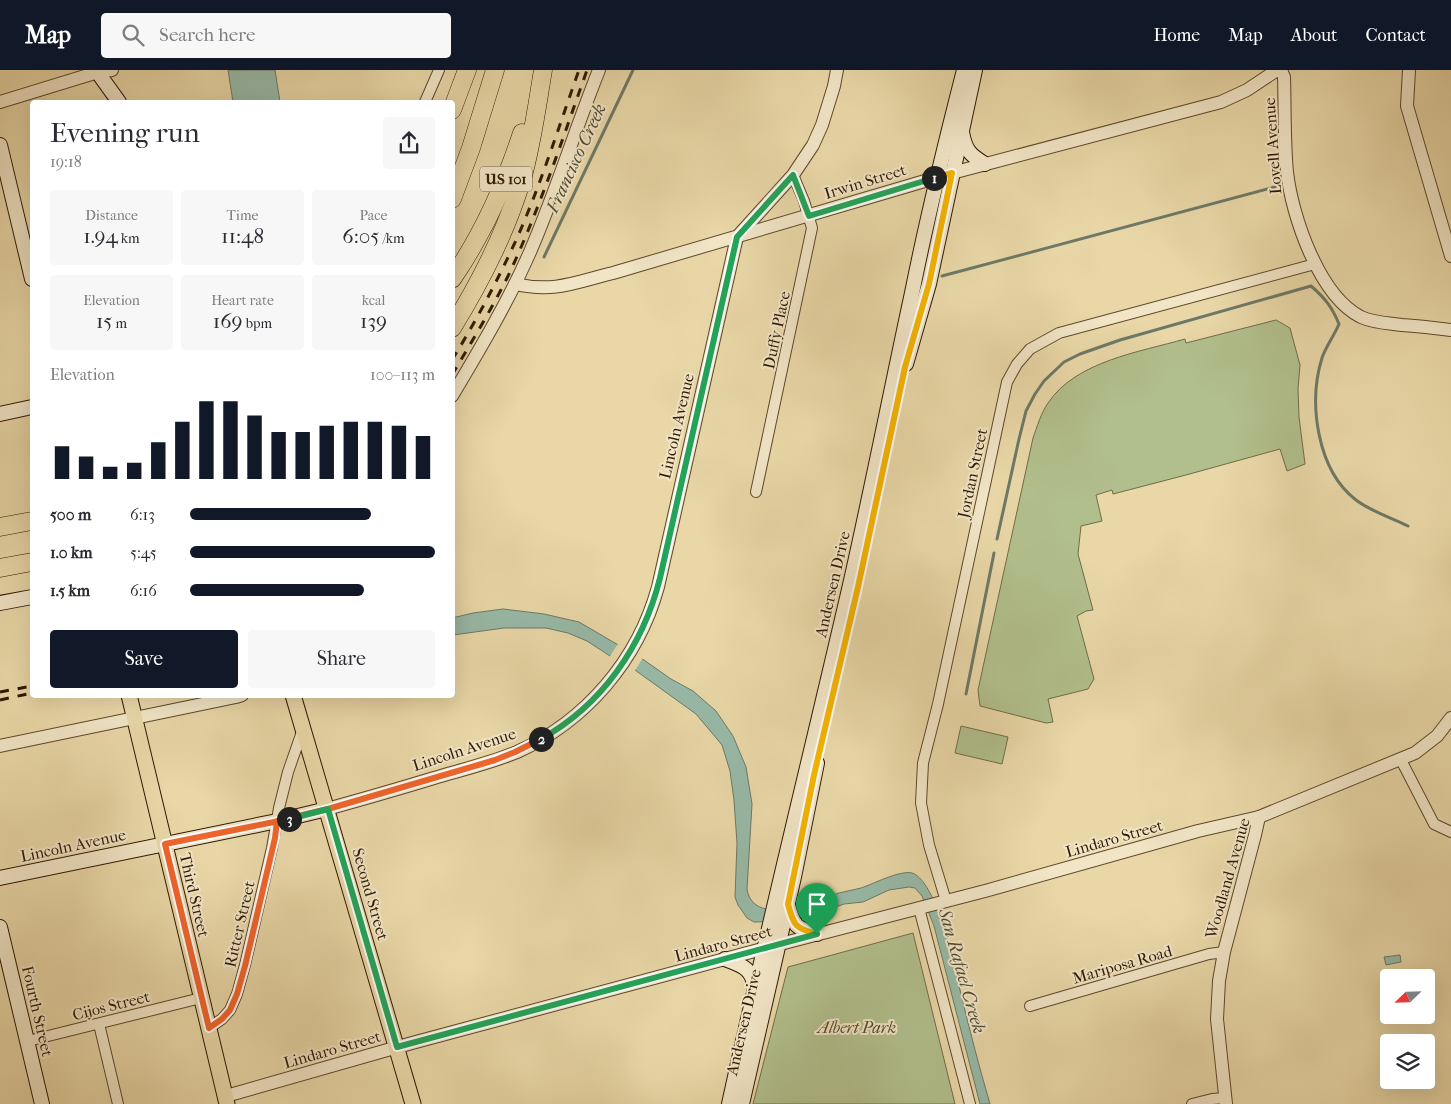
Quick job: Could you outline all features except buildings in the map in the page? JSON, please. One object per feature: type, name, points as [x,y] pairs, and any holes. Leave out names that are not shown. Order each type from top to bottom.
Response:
[{"type":"highway","points":[[455,102],[467,70]]},
{"type":"highway","name":"US 101","points":[[455,193],[494,70]]},
{"type":"highway","points":[[455,323],[485,270],[509,216],[528,154],[542,70]]},
{"type":"highway","name":"US 101","points":[[455,274],[482,230],[506,179],[542,70]]},
{"type":"highway","points":[[0,527],[30,521]]},
{"type":"highway","points":[[0,568],[30,562]]},
{"type":"main road","name":"Andersen Drive","points":[[742,1104],[779,945],[787,879],[790,833],[850,585],[912,292],[964,70]]},
{"type":"main road","name":"Andersen Drive","points":[[729,1104],[764,949],[781,926],[788,904],[787,879],[814,775],[858,587],[905,367],[929,284],[974,70]]},
{"type":"main road","points":[[102,71],[119,100]]},
{"type":"main road","points":[[961,131],[968,152],[985,164]]},
{"type":"main road","points":[[0,145],[30,271]]},
{"type":"main road","points":[[0,414],[30,408]]},
{"type":"main road","points":[[0,603],[30,597]]},
{"type":"main road","name":"Third Street","points":[[130,698],[227,1100]]},
{"type":"main road","name":"Second Street","points":[[295,698],[413,1104]]},
{"type":"main road","name":"Lincoln Avenue","points":[[0,878],[328,809]]},
{"type":"main road","name":"Fourth Street","points":[[0,926],[42,1104]]},
{"type":"main road","points":[[781,926],[817,934]]},
{"type":"main road","points":[[725,959],[749,971],[753,977],[755,989]]},
{"type":"street","points":[[426,100],[438,70]]},
{"type":"street","points":[[455,391],[515,284],[530,251],[599,70]]},
{"type":"street","points":[[737,237],[793,175],[813,146],[822,125],[837,70]]},
{"type":"street","name":"Irwin Street","points":[[515,284],[536,288],[566,286],[952,173],[1221,102],[1247,90],[1278,70]]},
{"type":"street","name":"Lovell Avenue","points":[[1281,70],[1284,77],[1287,173],[1293,204],[1316,264],[1328,285],[1346,306],[1362,317],[1375,322],[1451,330]]},
{"type":"street","points":[[1409,70],[1407,106],[1451,256]]},
{"type":"street","points":[[0,102],[102,71]]},
{"type":"street","name":"Duffy Place","points":[[756,492],[812,228],[793,175]]},
{"type":"street","name":"Lincoln Avenue","points":[[328,809],[484,764],[524,748],[547,736],[574,717],[592,701],[617,673],[633,648],[649,614],[658,587],[737,237]]},
{"type":"street","name":"Jordan Street","points":[[942,902],[928,845],[921,802],[923,763],[938,704],[1007,382],[1017,364],[1030,349],[1059,333],[1316,264]]},
{"type":"street","points":[[0,746],[231,698]]},
{"type":"street","name":"Woodland Avenue","points":[[1226,1101],[1217,1019],[1219,981],[1224,952],[1259,817],[1415,754],[1437,736],[1451,718]]},
{"type":"street","name":"Ritter Street","points":[[209,1028],[222,1019],[230,1010],[237,994],[275,838],[288,772],[303,729]]},
{"type":"street","points":[[1402,760],[1434,824],[1451,832]]},
{"type":"street","name":"Lindaro Street","points":[[227,1100],[397,1047],[1089,863],[1198,831],[1259,817]]},
{"type":"street","points":[[921,908],[970,1104]]},
{"type":"street","name":"Mariposa Road","points":[[1030,1006],[1209,954],[1224,952]]},
{"type":"street","name":"Cijos Street","points":[[28,1041],[201,998]]},
{"type":"street","points":[[99,1024],[118,1104]]},
{"type":"street","points":[[1192,1104],[1212,1099],[1226,1101]]},
{"type":"green space","points":[[1276,320],[1290,328],[1300,365],[1298,389],[1299,417],[1305,464],[1287,471],[1280,449],[1113,494],[1112,490],[1096,495],[1102,521],[1081,526],[1078,554],[1093,610],[1086,611],[1077,616],[1094,679],[1088,689],[1048,699],[1053,722],[1046,723],[980,706],[978,690],[1033,438],[1048,403],[1060,389],[1075,377],[1110,360],[1185,339],[1186,343]]},
{"type":"green space","points":[[961,726],[1008,737],[1002,764],[955,753]]},
{"type":"green space","name":"Albert Park","points":[[913,933],[955,1104],[753,1104],[788,967]]},
{"type":"shaded area","points":[[228,70],[275,70],[280,100],[233,100]]},
{"type":"shaded area","points":[[503,609],[544,614],[579,622],[693,691],[716,711],[733,736],[746,767],[752,804],[747,889],[750,898],[755,904],[771,910],[789,909],[811,904],[835,894],[861,888],[894,875],[912,873],[917,876],[927,887],[946,931],[990,1104],[980,1104],[934,926],[922,896],[915,888],[889,890],[863,902],[844,904],[808,917],[790,921],[754,922],[747,918],[735,897],[737,843],[730,771],[722,745],[696,714],[628,665],[587,641],[568,633],[546,628],[504,628],[455,635],[455,617]]},
{"type":"shaded area","points":[[1400,955],[1401,962],[1386,965],[1384,957]]},
{"type":"pier","points":[[619,642],[644,656],[634,672],[609,658]]},
{"type":"waterway","name":"Francisco Creek","points":[[544,257],[633,70]]},
{"type":"waterway","points":[[942,276],[1275,187]]},
{"type":"waterway","points":[[997,539],[1026,411],[1044,381],[1064,362],[1080,354],[1120,340],[1311,286],[1328,303],[1339,324],[1322,358],[1318,376],[1316,415],[1324,454],[1332,471],[1343,487],[1356,500],[1374,511],[1408,526]]},
{"type":"waterway","points":[[966,694],[994,553]]},
{"type":"railway","points":[[455,355],[486,300],[526,218],[579,70]]},
{"type":"railway","points":[[455,370],[510,272],[551,172],[587,70]]},
{"type":"railway","points":[[0,692],[30,686]]},
{"type":"railway","points":[[0,700],[30,693]]},
{"type":"route","points":[[817,934],[397,1047],[328,809],[165,844],[209,1028],[222,1019],[230,1010],[237,994],[275,838],[277,821],[328,809],[484,764],[515,752],[547,736],[565,724],[584,709],[617,673],[645,624],[658,587],[737,237],[793,175],[809,216],[952,173],[929,284],[905,367],[858,587],[814,775],[788,904],[791,917],[796,926],[803,931],[817,934]]},
{"type":"water label","name":"San Rafael Creek","points":[[962,971]]}]
